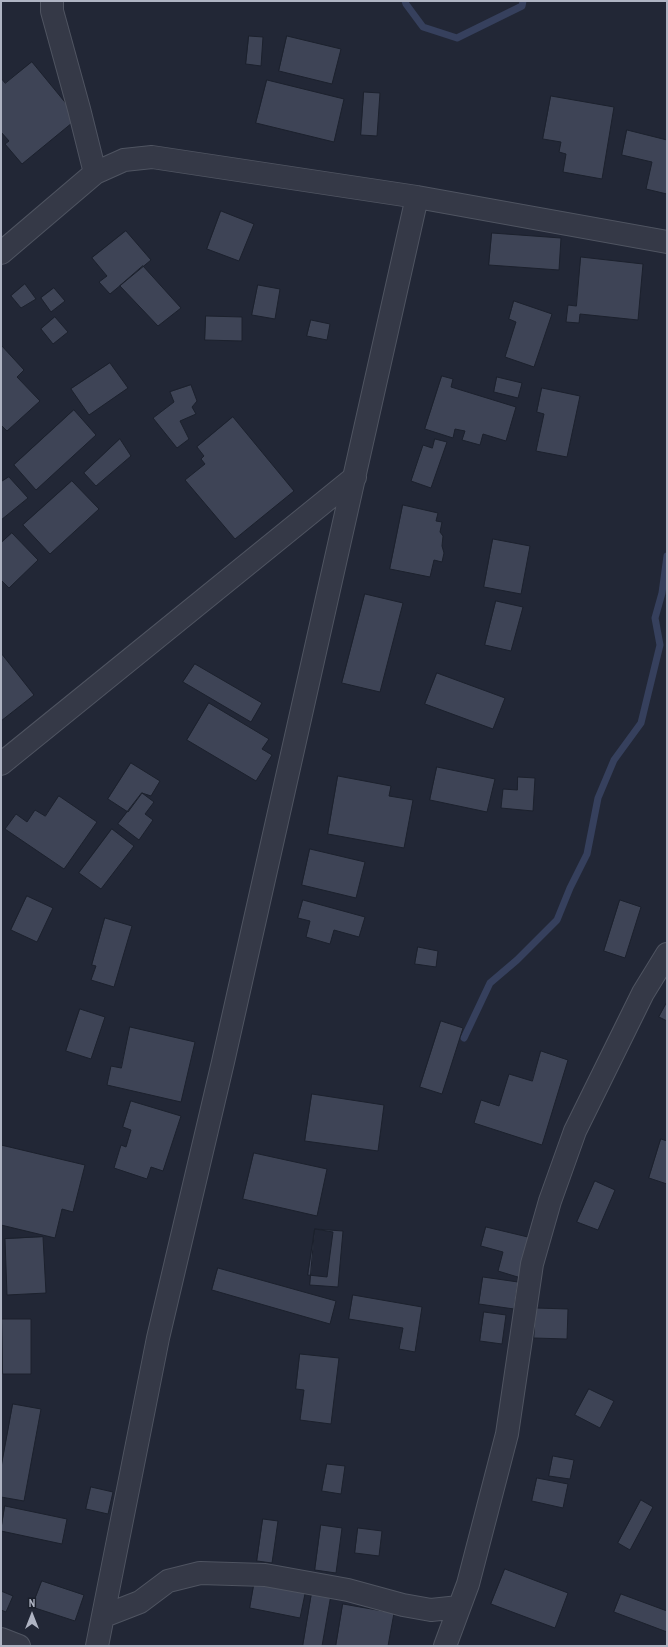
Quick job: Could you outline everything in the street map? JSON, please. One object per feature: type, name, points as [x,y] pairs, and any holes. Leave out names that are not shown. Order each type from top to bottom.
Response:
[{"type":"street","points":[[52,1],[52,11],[95,173]]},
{"type":"street","points":[[1,253],[95,173],[124,160],[152,157],[417,197],[667,242]]},
{"type":"street","points":[[97,1646],[158,1338],[224,1062],[417,197]]},
{"type":"street","points":[[1,764],[355,476]]},
{"type":"street","points":[[445,1646],[468,1584],[507,1434],[532,1264],[550,1201],[575,1131],[643,992],[667,954]]},
{"type":"street","points":[[104,1616],[140,1602],[168,1581],[200,1574],[265,1576],[348,1590],[403,1605],[431,1610],[459,1607]]},
{"type":"street","points":[[1,1639],[19,1646]]},
{"type":"building","points":[[249,36],[263,37],[261,66],[246,64]]},
{"type":"building","points":[[287,36],[341,49],[332,84],[279,71]]},
{"type":"building","points":[[32,62],[78,118],[22,164],[5,144],[9,141],[1,132],[1,78],[5,83]]},
{"type":"building","points":[[267,80],[344,99],[334,142],[256,123]]},
{"type":"building","points":[[364,92],[380,93],[377,136],[361,135]]},
{"type":"building","points":[[551,96],[614,107],[602,179],[563,172],[566,154],[559,152],[561,142],[543,139]]},
{"type":"building","points":[[627,130],[667,140],[667,194],[646,189],[652,162],[622,155]]},
{"type":"building","points":[[221,211],[254,224],[239,261],[207,249]]},
{"type":"building","points":[[126,231],[151,260],[110,294],[99,282],[107,276],[92,258]]},
{"type":"building","points":[[492,233],[561,238],[559,270],[489,265]]},
{"type":"building","points":[[581,257],[643,264],[638,320],[580,314],[579,323],[566,322],[568,305],[576,306]]},
{"type":"building","points":[[143,266],[181,308],[158,326],[120,286]]},
{"type":"building","points":[[25,284],[36,299],[21,308],[11,296]]},
{"type":"building","points":[[258,285],[280,289],[275,319],[252,315]]},
{"type":"building","points":[[54,288],[65,301],[51,312],[41,298]]},
{"type":"building","points":[[514,301],[552,314],[534,367],[505,357],[516,322],[509,319]]},
{"type":"building","points":[[206,316],[242,317],[242,341],[205,340]]},
{"type":"building","points":[[55,317],[68,332],[53,344],[41,329]]},
{"type":"building","points":[[311,320],[330,324],[327,340],[307,336]]},
{"type":"building","points":[[1,345],[24,370],[17,377],[40,401],[7,431],[1,425]]},
{"type":"building","points":[[110,363],[128,388],[89,415],[71,389]]},
{"type":"building","points":[[442,376],[453,379],[451,387],[516,407],[506,441],[483,434],[480,445],[462,440],[465,431],[455,429],[453,438],[425,429]]},
{"type":"building","points":[[497,377],[522,383],[518,398],[494,392]]},
{"type":"building","points":[[191,385],[197,401],[192,407],[196,414],[180,421],[189,439],[177,448],[153,418],[174,402],[170,392]]},
{"type":"building","points":[[542,388],[580,396],[567,457],[536,451],[544,414],[537,412]]},
{"type":"building","points":[[74,410],[96,435],[36,490],[14,465]]},
{"type":"building","points":[[233,417],[294,491],[235,539],[185,480],[205,464],[201,459],[204,456],[197,447]]},
{"type":"building","points":[[120,439],[131,456],[96,486],[84,473]]},
{"type":"building","points":[[435,439],[447,442],[431,488],[411,481],[423,445],[432,448]]},
{"type":"building","points":[[9,477],[28,498],[1,520],[1,482]]},
{"type":"building","points":[[72,481],[99,509],[50,554],[23,525]]},
{"type":"building","points":[[403,505],[438,513],[436,521],[442,522],[440,532],[443,536],[442,546],[444,553],[442,562],[434,560],[430,577],[390,569]]},
{"type":"building","points":[[12,533],[38,560],[9,588],[1,580],[1,543]]},
{"type":"building","points":[[493,539],[530,546],[521,594],[484,587]]},
{"type":"building","points":[[365,594],[403,603],[380,692],[342,683]]},
{"type":"building","points":[[496,601],[523,607],[511,651],[485,645]]},
{"type":"building","points":[[1,653],[34,695],[1,721]]},
{"type":"building","points":[[195,664],[262,703],[251,722],[183,682]]},
{"type":"building","points":[[437,673],[505,698],[493,729],[425,704]]},
{"type":"building","points":[[209,703],[269,739],[262,749],[272,755],[256,781],[187,740]]},
{"type":"building","points":[[131,763],[160,781],[151,796],[142,793],[128,812],[108,799]]},
{"type":"building","points":[[437,767],[495,779],[487,812],[430,800]]},
{"type":"building","points":[[338,776],[391,786],[389,796],[413,800],[404,848],[328,834]]},
{"type":"building","points":[[518,777],[535,778],[533,811],[501,808],[503,789],[517,790]]},
{"type":"building","points":[[142,793],[154,802],[145,814],[153,820],[139,840],[118,824]]},
{"type":"building","points":[[59,796],[97,822],[64,869],[5,829],[16,814],[27,822],[35,810],[45,816]]},
{"type":"building","points":[[112,829],[134,846],[101,889],[79,873]]},
{"type":"building","points":[[310,849],[365,862],[356,898],[302,885]]},
{"type":"building","points":[[27,896],[53,908],[37,942],[11,930]]},
{"type":"building","points":[[303,900],[365,917],[359,937],[334,930],[330,944],[306,937],[310,921],[298,918]]},
{"type":"building","points":[[620,900],[641,907],[625,958],[604,951]]},
{"type":"building","points":[[105,918],[132,926],[114,987],[91,980],[96,966],[92,965]]},
{"type":"building","points":[[418,947],[438,951],[436,967],[415,964]]},
{"type":"building","points":[[667,1002],[667,1021],[659,1017]]},
{"type":"building","points":[[80,1009],[105,1017],[91,1059],[66,1051]]},
{"type":"building","points":[[441,1021],[463,1028],[442,1094],[420,1087]]},
{"type":"building","points":[[130,1027],[195,1042],[181,1102],[107,1085],[111,1066],[121,1068]]},
{"type":"building","points":[[541,1051],[568,1060],[542,1145],[474,1123],[481,1100],[499,1106],[509,1074],[532,1081]]},
{"type":"building","points":[[312,1094],[384,1105],[378,1151],[305,1141]]},
{"type":"building","points":[[131,1101],[181,1116],[163,1171],[151,1167],[147,1179],[114,1168],[121,1145],[126,1147],[131,1130],[123,1127]]},
{"type":"building","points":[[661,1139],[667,1141],[667,1184],[649,1178]]},
{"type":"building","points":[[1,1145],[85,1165],[73,1212],[62,1209],[55,1238],[1,1225]]},
{"type":"building","points":[[254,1153],[327,1169],[317,1216],[243,1199]]},
{"type":"building","points":[[595,1181],[615,1190],[598,1230],[577,1222]]},
{"type":"building","points":[[486,1227],[532,1238],[521,1278],[498,1271],[503,1252],[481,1246]]},
{"type":"building","points":[[315,1229],[333,1232],[327,1277],[308,1275]]},
{"type":"building","points":[[315,1229],[343,1231],[338,1287],[310,1285]]},
{"type":"building","points":[[43,1237],[46,1293],[7,1295],[5,1239]]},
{"type":"building","points":[[218,1268],[336,1301],[330,1324],[212,1290]]},
{"type":"building","points":[[483,1277],[518,1282],[514,1309],[479,1304]]},
{"type":"building","points":[[353,1295],[422,1307],[415,1352],[399,1349],[403,1328],[349,1319]]},
{"type":"building","points":[[536,1308],[568,1309],[567,1339],[534,1338]]},
{"type":"building","points":[[484,1312],[506,1315],[502,1344],[480,1341]]},
{"type":"building","points":[[2,1319],[31,1319],[31,1374],[3,1374]]},
{"type":"building","points":[[300,1354],[339,1358],[331,1424],[300,1420],[304,1390],[296,1389]]},
{"type":"building","points":[[589,1389],[614,1401],[600,1428],[575,1415]]},
{"type":"building","points":[[13,1404],[41,1409],[24,1501],[1,1497],[1,1468]]},
{"type":"building","points":[[553,1456],[574,1460],[570,1479],[549,1476]]},
{"type":"building","points":[[327,1464],[345,1466],[341,1494],[322,1491]]},
{"type":"building","points":[[537,1478],[568,1484],[563,1508],[532,1501]]},
{"type":"building","points":[[91,1487],[113,1492],[108,1514],[86,1509]]},
{"type":"building","points":[[641,1500],[653,1507],[630,1550],[618,1543]]},
{"type":"building","points":[[5,1506],[67,1519],[62,1544],[1,1531]]},
{"type":"building","points":[[263,1519],[278,1521],[272,1563],[257,1561]]},
{"type":"building","points":[[321,1525],[342,1528],[336,1573],[315,1570]]},
{"type":"building","points":[[358,1528],[382,1531],[379,1556],[355,1553]]},
{"type":"building","points":[[505,1569],[568,1593],[555,1628],[491,1604]]},
{"type":"building","points":[[255,1579],[306,1589],[300,1618],[250,1608]]},
{"type":"building","points":[[42,1581],[84,1595],[75,1621],[32,1607]]},
{"type":"building","points":[[313,1586],[332,1589],[322,1646],[303,1646]]},
{"type":"building","points":[[1,1591],[13,1596],[6,1612],[1,1610]]},
{"type":"building","points":[[621,1594],[667,1611],[667,1632],[614,1612]]},
{"type":"building","points":[[343,1604],[394,1613],[388,1646],[336,1646]]},
{"type":"waterway","points":[[405,1],[423,27],[457,38],[522,6],[523,1]]},
{"type":"waterway","points":[[464,1038],[490,983],[517,960],[557,920],[570,888],[587,854],[598,798],[614,760],[641,723],[660,645],[655,618],[662,593],[667,556]]}]
